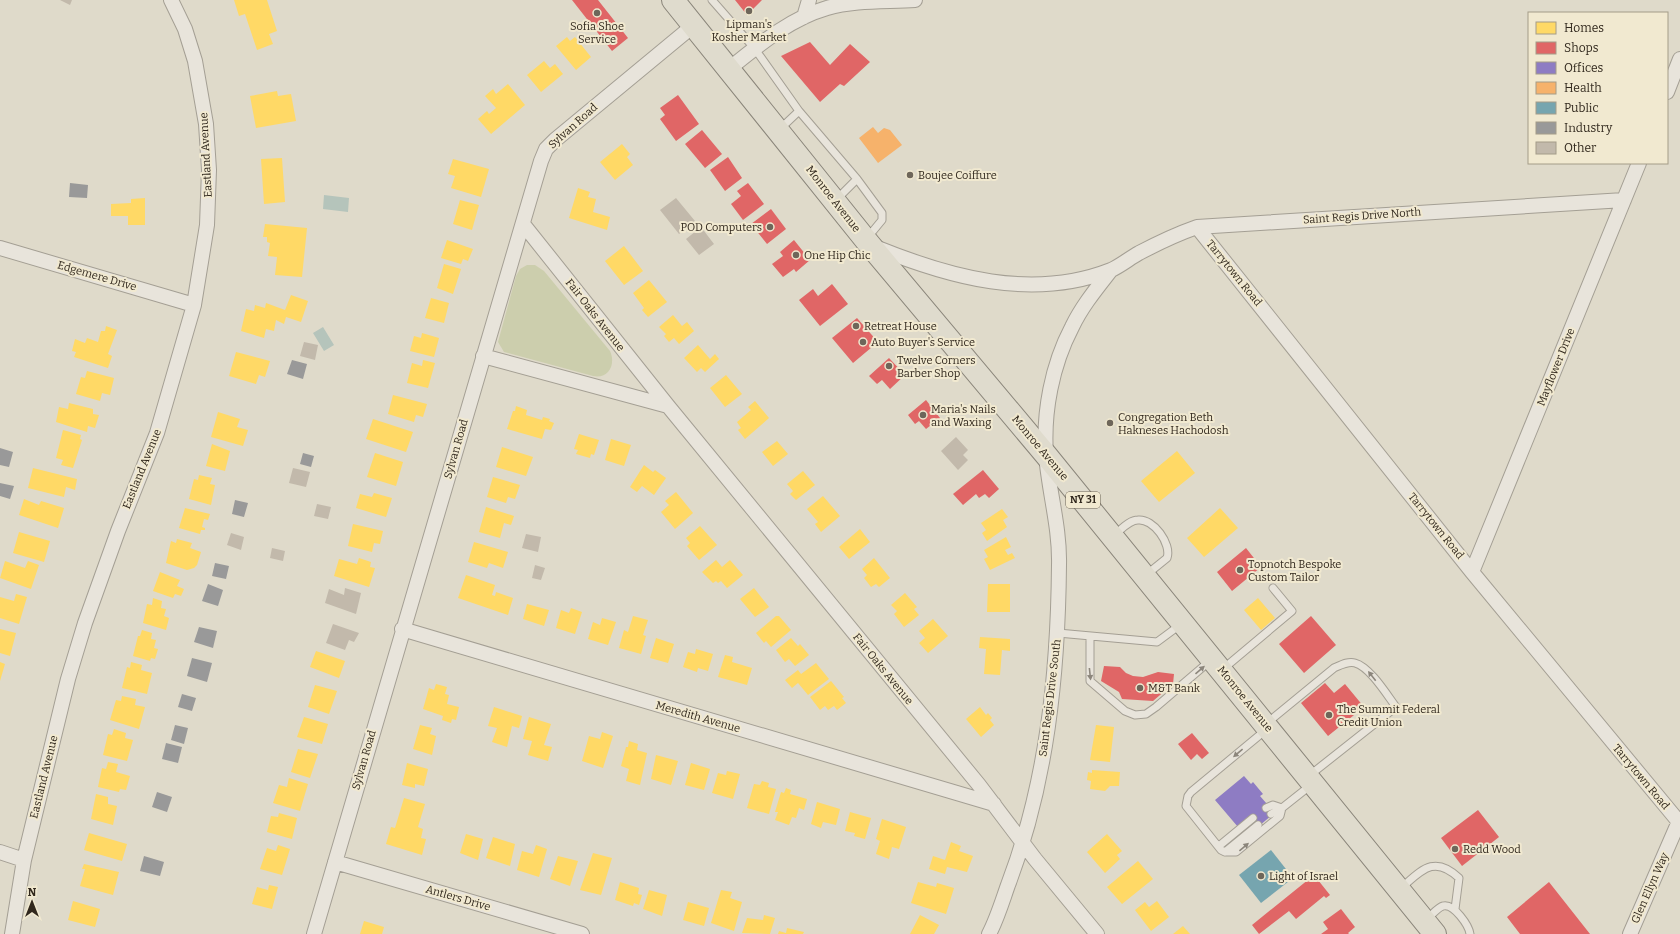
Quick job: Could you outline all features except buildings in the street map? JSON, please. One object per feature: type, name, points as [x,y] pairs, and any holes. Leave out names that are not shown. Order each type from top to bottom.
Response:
[{"type":"main road","name":"Monroe Avenue","points":[[674,0],[867,242],[1046,455],[1311,780],[1431,930]]},
{"type":"street","name":"Eastland Avenue","points":[[12,934],[24,860],[68,679],[85,623],[118,531],[157,433],[194,305],[207,225],[209,170],[206,124],[195,61],[185,29],[171,0]]},
{"type":"street","points":[[804,17],[809,0]]},
{"type":"street","points":[[729,69],[775,33],[804,17],[828,8],[857,2],[915,0]]},
{"type":"street","name":"Sylvan Road","points":[[314,934],[402,630],[541,161],[546,149],[560,135],[694,25]]},
{"type":"street","points":[[1668,89],[1680,59]]},
{"type":"street","name":"Mayflower Drive","points":[[1472,572],[1638,164]]},
{"type":"street","name":"Saint Regis Drive North","points":[[867,242],[935,270],[974,280],[1009,284],[1040,285],[1070,281],[1111,270],[1146,249],[1173,236],[1197,227],[1624,200]]},
{"type":"street","name":"Fair Oaks Avenue","points":[[523,224],[668,406],[994,804],[1023,843],[1097,934]]},
{"type":"street","name":"Tarrytown Road","points":[[1197,227],[1472,572],[1680,820]]},
{"type":"street","name":"Edgemere Drive","points":[[0,248],[194,305]]},
{"type":"street","name":"Saint Regis Drive North","points":[[1046,455],[1048,399],[1055,369],[1072,325],[1111,270]]},
{"type":"street","points":[[483,356],[668,406]]},
{"type":"street","name":"Saint Regis Drive South","points":[[989,934],[1023,843],[1044,759],[1050,722],[1058,633],[1060,562],[1056,518],[1046,455]]},
{"type":"street","name":"Meredith Avenue","points":[[402,630],[994,804]]},
{"type":"street","name":"Glen Ellyn Way","points":[[1630,934],[1680,820]]},
{"type":"street","points":[[0,852],[24,860]]},
{"type":"street","name":"Antlers Drive","points":[[335,862],[582,934]]},
{"type":"lane","points":[[712,0],[755,49],[799,111],[857,179],[882,213],[882,220],[867,242]]},
{"type":"lane","points":[[779,130],[799,111]]},
{"type":"lane","points":[[835,201],[857,179]]},
{"type":"lane","points":[[1112,536],[1136,520],[1146,521],[1151,524],[1167,545],[1168,554],[1167,558],[1144,576]]},
{"type":"lane","points":[[1090,636],[1090,681],[1125,711],[1135,715],[1146,714],[1292,611],[1273,588]]},
{"type":"lane","points":[[1058,633],[1157,642],[1183,623]]},
{"type":"lane","points":[[1271,814],[1282,808],[1311,780],[1396,707],[1366,669],[1355,663],[1344,663],[1334,668],[1188,796],[1186,806],[1225,852],[1236,852],[1280,816],[1282,808]]},
{"type":"lane","points":[[1266,808],[1273,805],[1282,808]]},
{"type":"lane","points":[[1219,846],[1253,818]]},
{"type":"lane","points":[[1225,852],[1258,825]]},
{"type":"lane","points":[[1399,890],[1427,867],[1443,867],[1459,878],[1454,909]]},
{"type":"lane","points":[[1431,930],[1443,906],[1448,906],[1454,909],[1469,929],[1470,934]]},
{"type":"green space","points":[[527,265],[535,265],[544,271],[610,351],[612,361],[610,370],[607,373],[599,376],[593,376],[504,352],[498,342],[516,276],[520,269]]},
{"type":"shaded area","points":[[324,195],[349,198],[348,212],[323,209]]},
{"type":"shaded area","points":[[323,327],[334,345],[324,351],[313,333]]},
{"type":"place","name":"Lipman's Kosher Market","points":[[749,11]]},
{"type":"place","name":"Sofia Shoe Service","points":[[597,13]]},
{"type":"place","name":"Boujee Coiffure","points":[[910,175]]},
{"type":"place","name":"POD Computers","points":[[770,227]]},
{"type":"place","name":"One Hip Chic","points":[[796,255]]},
{"type":"place","name":"Retreat House","points":[[856,326]]},
{"type":"place","name":"Auto Buyer's Service","points":[[863,342]]},
{"type":"place","name":"Twelve Corners Barber Shop","points":[[889,366]]},
{"type":"place","name":"Maria's Nails and Waxing","points":[[923,415]]},
{"type":"place","name":"Congregation Beth Hakneses Hachodosh","points":[[1110,423]]},
{"type":"place","name":"Topnotch Bespoke Custom Tailor","points":[[1240,570]]},
{"type":"place","name":"M&T Bank","points":[[1140,688]]},
{"type":"place","name":"The Summit Federal Credit Union","points":[[1329,715]]},
{"type":"place","name":"Redd Wood","points":[[1455,849]]},
{"type":"place","name":"Light of Israel","points":[[1261,876]]}]
